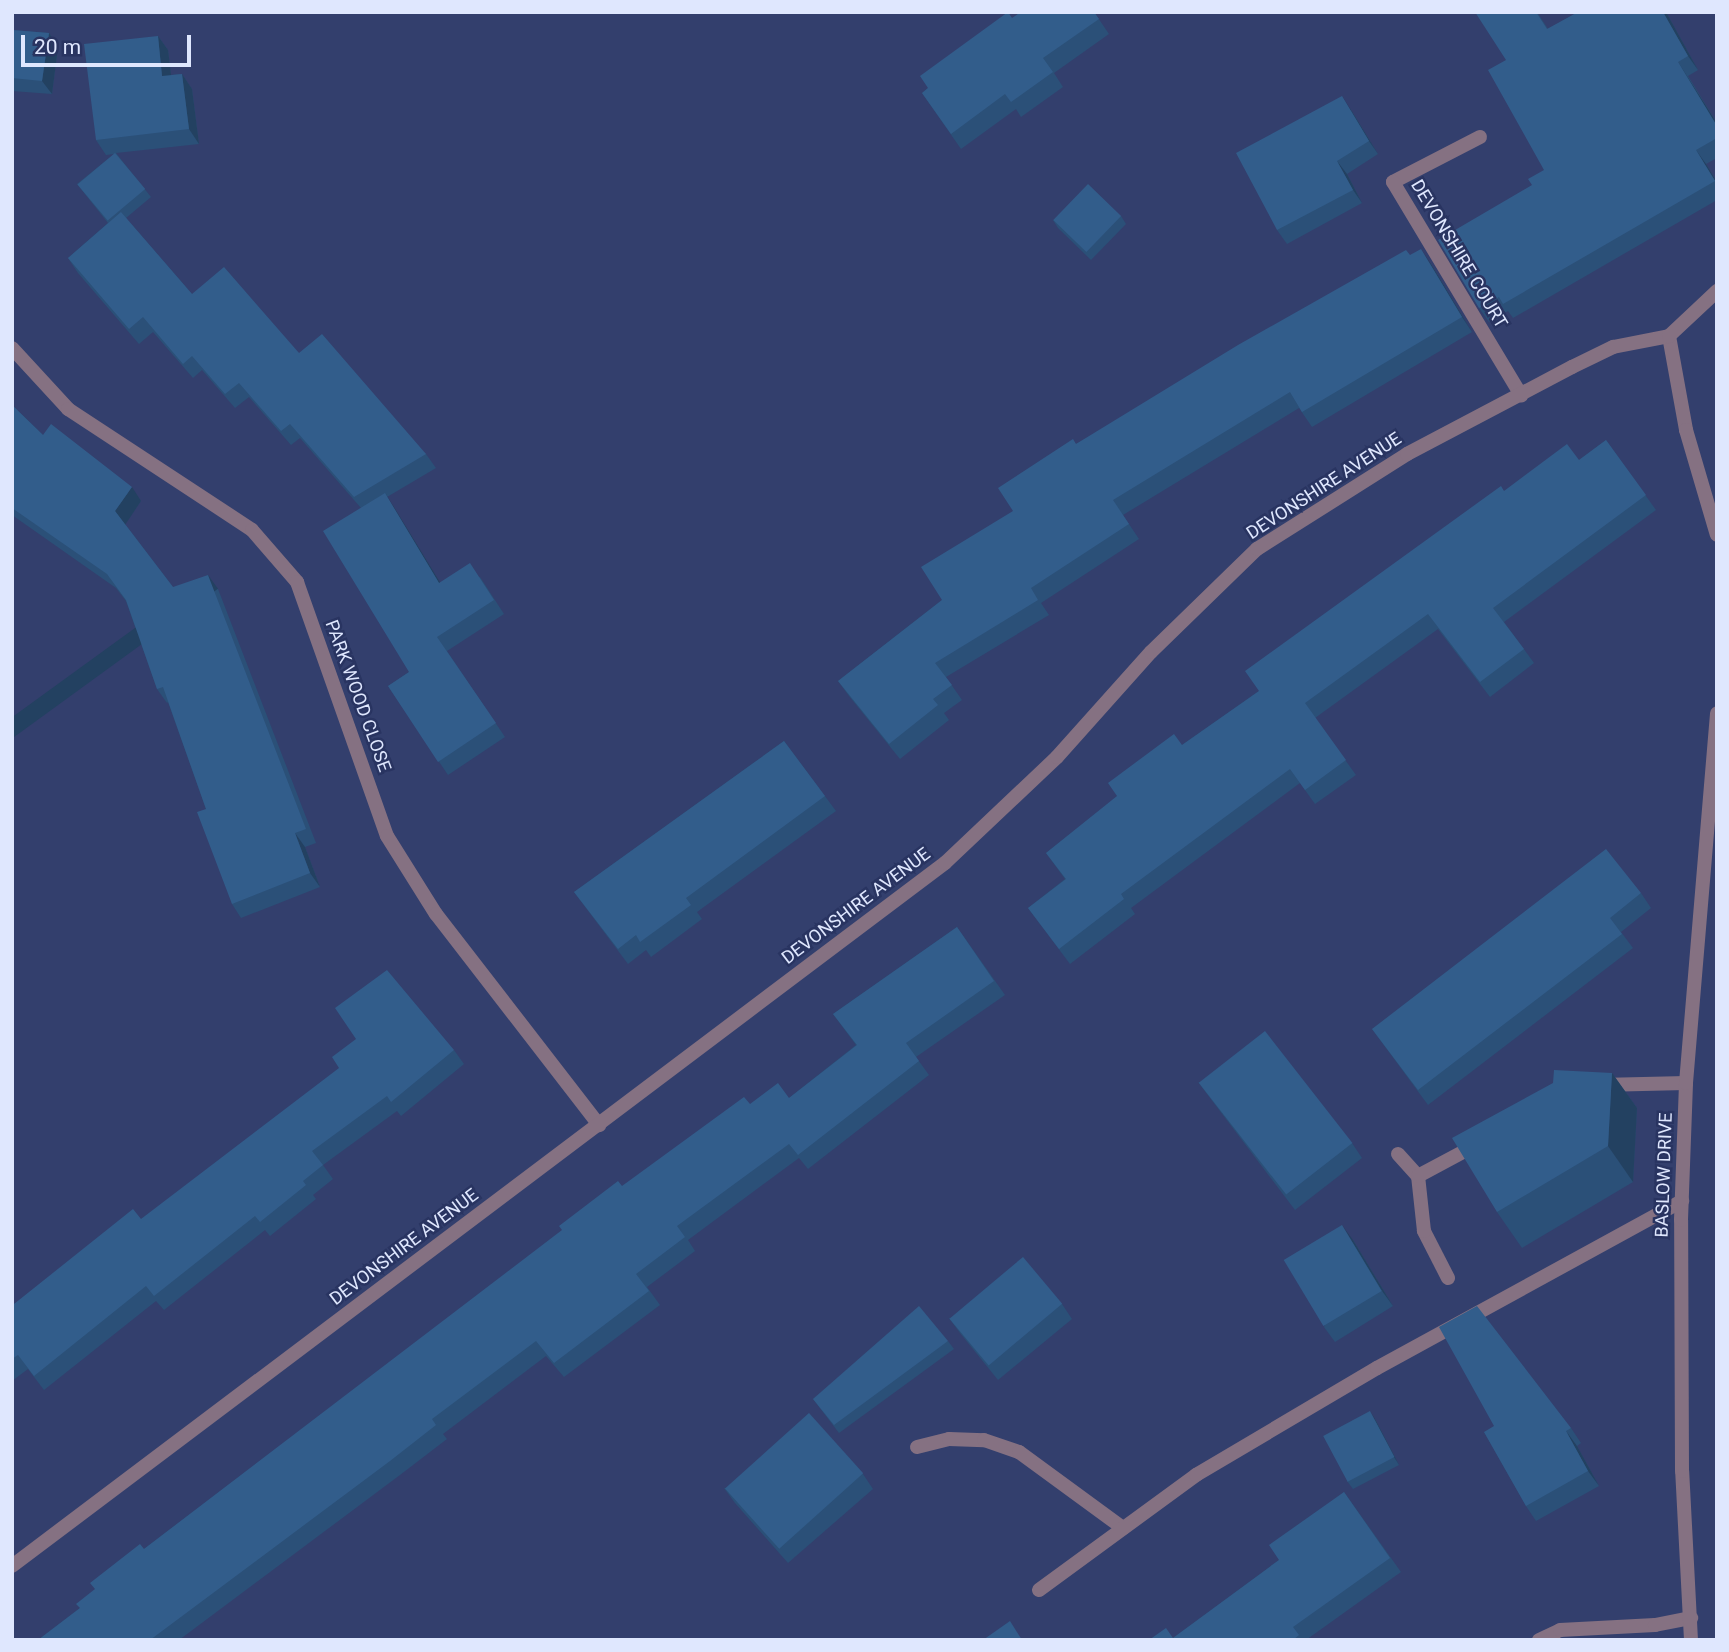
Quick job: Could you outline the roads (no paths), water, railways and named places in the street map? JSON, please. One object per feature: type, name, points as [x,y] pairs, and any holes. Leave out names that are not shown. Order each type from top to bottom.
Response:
[{"type":"street","name":"DEVONSHIRE COURT","points":[[1480,137],[1393,182],[1521,395]]},
{"type":"street","points":[[1717,291],[1669,336],[1686,430],[1717,535]]},
{"type":"street","name":"DEVONSHIRE AVENUE","points":[[12,1566],[944,863],[1056,757],[1151,652],[1258,549],[1406,454],[1613,347],[1669,336]]},
{"type":"street","name":"PARK WOOD CLOSE","points":[[12,348],[68,408],[252,530],[297,582],[387,836],[436,914],[599,1125]]},
{"type":"street","name":"BASLOW DRIVE","points":[[1691,1640],[1682,1471],[1682,1201],[1686,1083],[1717,713]]},
{"type":"street","points":[[1584,1087],[1686,1083]]},
{"type":"street","points":[[1418,1176],[1492,1135]]},
{"type":"street","points":[[1398,1154],[1418,1176],[1424,1231],[1448,1278]]},
{"type":"street","points":[[1039,1590],[1196,1475],[1366,1375],[1682,1201]]},
{"type":"street","points":[[917,1447],[949,1439],[984,1440],[1019,1452],[1124,1528]]},
{"type":"street","points":[[1539,1640],[1560,1630],[1655,1625],[1691,1618]]}]
